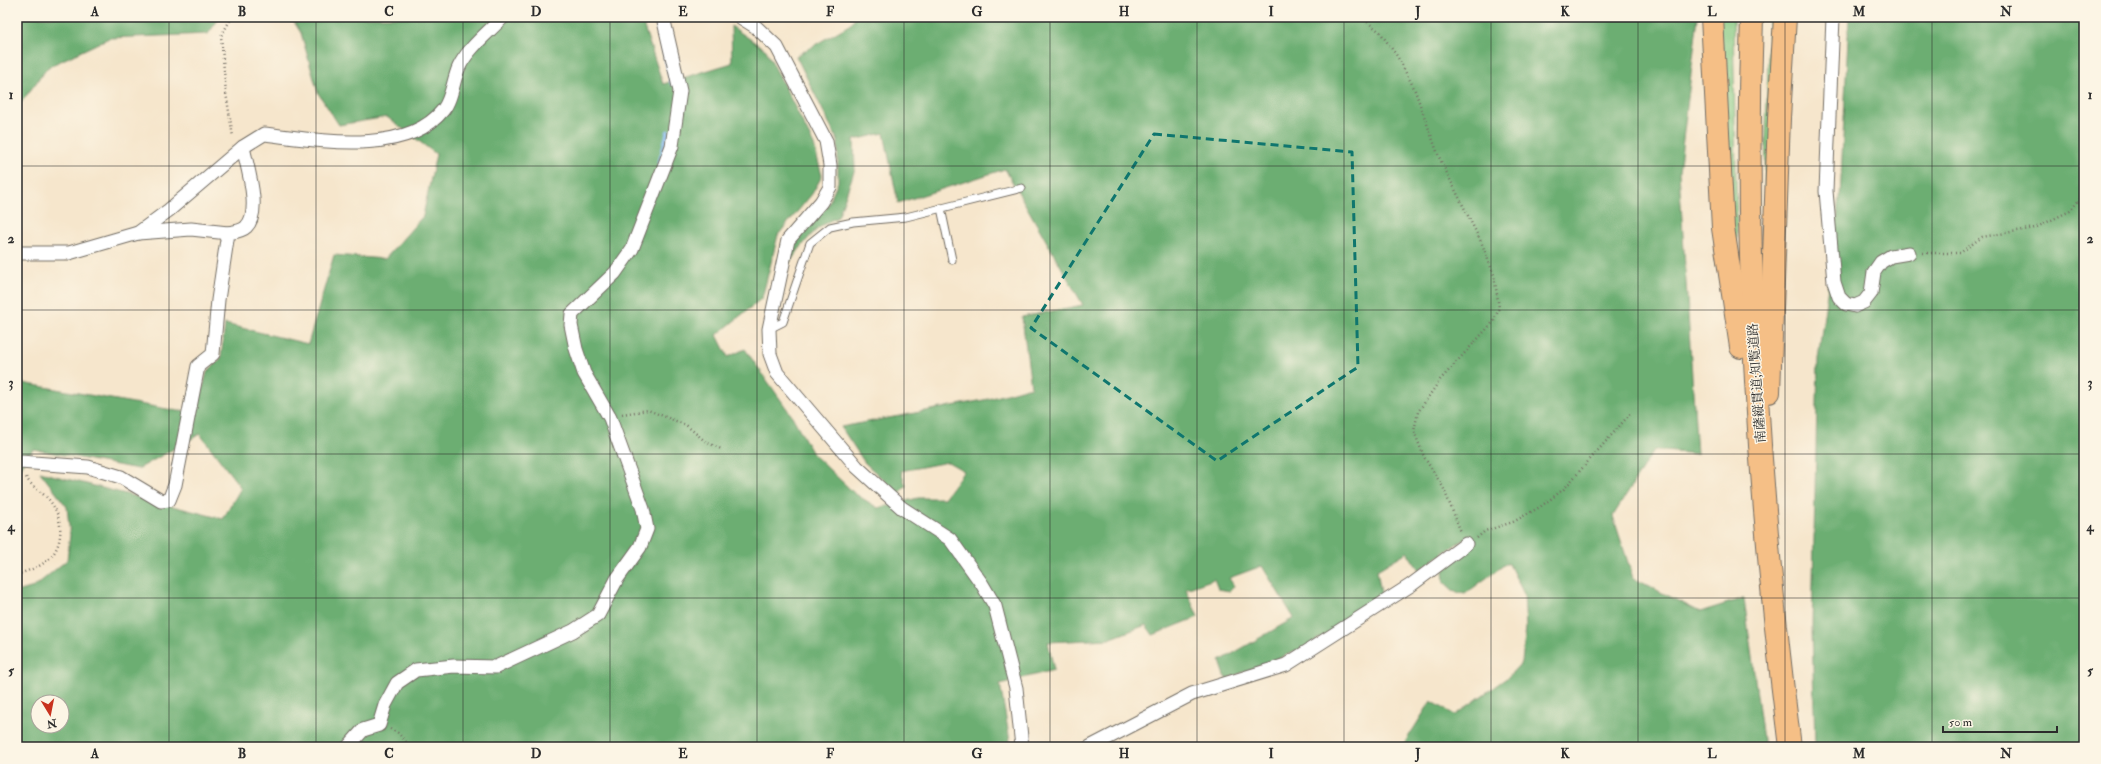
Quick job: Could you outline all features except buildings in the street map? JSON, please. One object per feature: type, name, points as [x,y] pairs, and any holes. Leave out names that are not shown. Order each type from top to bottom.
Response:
[{"type":"highway","points":[[1712,17],[1722,228],[1765,507]]},
{"type":"highway","name":"南薩縦貫道;知覧道路","points":[[1752,17],[1750,84],[1752,317],[1765,507],[1790,747]]},
{"type":"highway","points":[[1765,507],[1779,118],[1785,17]]},
{"type":"street","points":[[138,233],[169,210],[243,147],[264,134],[319,140],[373,141],[410,135],[427,126],[444,109],[459,66],[471,50],[503,17]]},
{"type":"street","points":[[348,747],[363,730],[379,725],[384,706],[397,683],[416,670],[454,666],[496,667],[573,631],[598,615],[617,579],[640,547],[647,529],[643,509],[610,418],[584,373],[576,349],[572,325],[572,314],[614,273],[632,249],[672,146],[680,91],[663,17]]},
{"type":"street","points":[[740,17],[756,27],[776,47],[826,141],[830,165],[830,186],[821,202],[788,240],[768,329],[770,354],[777,372],[857,467],[902,508],[950,539],[982,584],[995,606],[1016,688],[1022,747]]},
{"type":"street","points":[[1833,17],[1826,191],[1834,282],[1839,297],[1846,304],[1855,306],[1864,302],[1871,293],[1874,272],[1881,262],[1891,256],[1909,253]]},
{"type":"street","points":[[17,253],[69,253],[138,233],[191,230],[228,233],[245,229],[250,222],[253,198],[243,147]]},
{"type":"street","points":[[18,461],[88,466],[121,477],[161,501],[169,500],[175,485],[198,366],[213,354],[218,300],[228,233]]},
{"type":"street","points":[[1090,747],[1192,694],[1286,665],[1411,585],[1466,544]]},
{"type":"lane","points":[[768,329],[783,322],[789,310],[810,243],[830,227],[853,222],[906,217],[1022,188]]},
{"type":"lane","points":[[940,208],[952,260]]},
{"type":"path","points":[[232,17],[221,36],[222,50],[234,140],[243,147]]},
{"type":"path","points":[[1361,17],[1380,32],[1397,56],[1414,88],[1440,157],[1482,244],[1494,275],[1499,308],[1494,321],[1440,380],[1418,412],[1414,431],[1424,457],[1443,487],[1466,544],[1485,531],[1513,522],[1540,507],[1564,489],[1631,413]]},
{"type":"path","points":[[1909,253],[1960,253],[1982,236],[2035,228],[2070,211],[2084,194]]},
{"type":"path","points":[[610,418],[632,412],[648,410],[686,424],[706,442],[721,449]]},
{"type":"path","points":[[17,575],[45,563],[57,550],[60,533],[58,515],[49,500],[28,481],[18,461]]},
{"type":"path","points":[[379,725],[398,733],[411,747]]},
{"type":"highlighted area","points":[[1154,134],[1352,152],[1358,367],[1217,461],[1031,328]]},
{"type":"green space","points":[[17,17],[220,17],[208,34],[109,38],[48,67],[17,108]]},
{"type":"green space","points":[[291,17],[646,17],[644,27],[663,84],[732,63],[731,26],[766,50],[814,145],[822,176],[812,194],[778,235],[762,298],[717,335],[728,357],[745,349],[792,416],[813,454],[854,493],[878,508],[918,498],[944,498],[964,471],[948,462],[901,471],[906,486],[898,493],[865,463],[841,427],[989,399],[1031,387],[1022,317],[1083,305],[1005,169],[898,203],[884,133],[854,140],[855,169],[838,217],[822,225],[816,230],[789,263],[795,242],[827,207],[838,182],[838,141],[796,56],[851,24],[855,17],[1698,17],[1679,172],[1697,454],[1654,450],[1613,516],[1633,578],[1700,612],[1744,598],[1764,747],[1402,747],[1431,701],[1455,715],[1508,677],[1522,662],[1526,628],[1524,594],[1508,562],[1465,594],[1455,592],[1444,582],[1443,571],[1471,545],[1468,536],[1419,570],[1407,552],[1377,570],[1382,599],[1304,648],[1226,679],[1220,661],[1294,618],[1262,566],[1229,578],[1234,586],[1230,591],[1218,589],[1214,579],[1186,589],[1198,617],[1153,635],[1146,625],[1109,639],[1048,642],[1054,670],[1000,684],[1011,747],[17,747],[17,592],[34,587],[67,560],[70,535],[67,507],[40,472],[223,519],[241,488],[200,434],[138,469],[33,449],[17,474],[17,382],[178,411],[197,412],[207,372],[221,358],[225,324],[308,344],[334,255],[385,259],[423,216],[436,154],[387,117],[339,125],[318,93],[301,33]]},
{"type":"green space","points":[[1718,17],[1733,17],[1737,237],[1734,264]]},
{"type":"green space","points":[[1769,17],[1779,17],[1767,217],[1764,218]]},
{"type":"green space","points":[[1849,17],[2084,17],[2084,747],[1815,747],[1812,627],[1818,359],[1840,198]]},
{"type":"waterway","points":[[656,17],[672,83]]},
{"type":"waterway","points":[[660,162],[668,132]]}]
